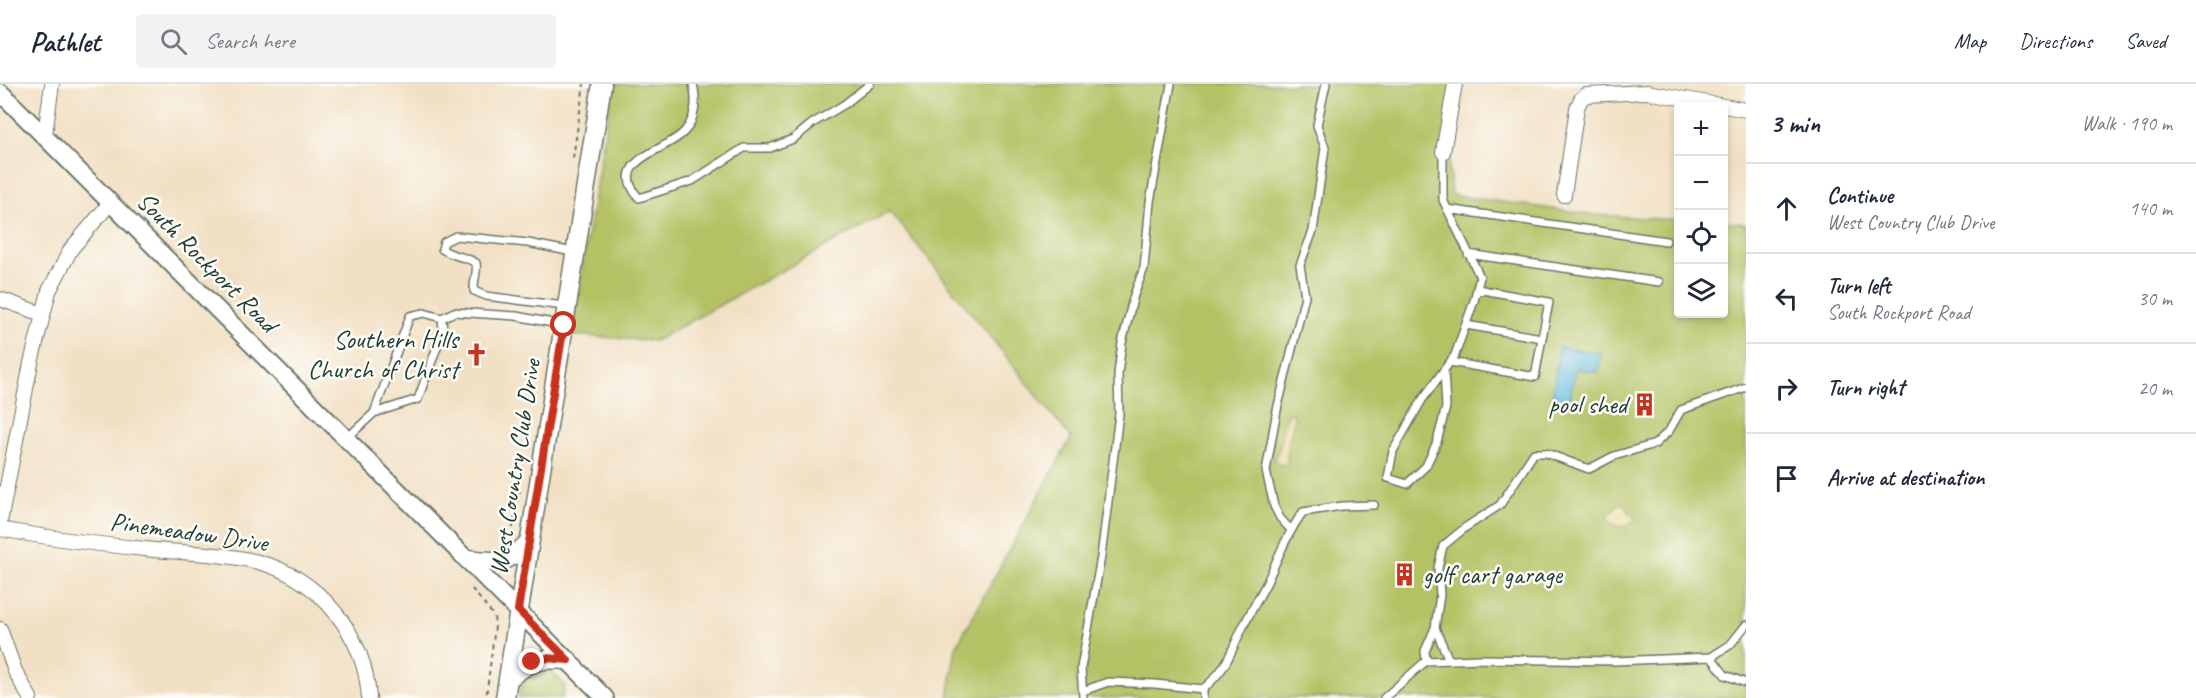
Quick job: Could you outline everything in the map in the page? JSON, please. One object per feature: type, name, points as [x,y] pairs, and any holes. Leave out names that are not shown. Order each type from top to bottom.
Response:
[{"type":"main road","name":"West Country Club Drive","points":[[505,698],[602,84]]},
{"type":"main road","points":[[467,559],[502,562],[518,553],[530,541]]},
{"type":"main road","points":[[508,679],[532,662],[547,658],[568,660]]},
{"type":"street","points":[[45,134],[52,84]]},
{"type":"street","points":[[1443,152],[1455,84]]},
{"type":"street","points":[[1564,195],[1577,108],[1581,99],[1586,95],[1647,88],[1746,110]]},
{"type":"street","name":"South Rockport Road","points":[[0,92],[45,134],[605,698]]},
{"type":"street","points":[[0,522],[30,363],[49,291],[71,249],[111,202]]},
{"type":"street","points":[[0,299],[42,314]]},
{"type":"street","name":"Pinemeadow Drive","points":[[0,529],[120,546],[238,558],[259,562],[280,570],[316,592],[333,608],[344,624],[364,666],[369,698]]},
{"type":"street","points":[[0,629],[15,670],[30,698]]},
{"type":"lane","points":[[693,84],[697,98],[693,116],[684,132],[640,157],[630,171],[630,188],[639,198],[692,181],[744,148],[770,148],[793,139],[870,84]]},
{"type":"lane","points":[[1171,84],[1150,202],[1144,268],[1134,294],[1122,343],[1118,374],[1119,414],[1102,545],[1081,668],[1083,694],[1108,682],[1203,689],[1218,676],[1230,658],[1290,530],[1303,512],[1342,506],[1374,505]]},
{"type":"lane","points":[[1290,530],[1274,506],[1266,471],[1277,410],[1305,296],[1300,265],[1313,231],[1325,148],[1317,124],[1326,84]]},
{"type":"lane","points":[[1443,152],[1443,200],[1479,278],[1455,355],[1450,362],[1444,370],[1422,400],[1392,451],[1388,478],[1407,484],[1426,466],[1437,442],[1446,407],[1444,370]]},
{"type":"lane","points":[[1448,209],[1666,241]]},
{"type":"lane","points":[[567,306],[486,296],[474,291],[473,283],[478,271],[476,263],[450,255],[442,249],[444,242],[456,236],[528,243],[576,252]]},
{"type":"lane","points":[[1468,254],[1659,282]]},
{"type":"lane","points":[[1450,362],[1535,377],[1549,302],[1477,289]]},
{"type":"lane","points":[[374,413],[410,316],[424,313],[442,318],[454,312],[516,316],[564,325]]},
{"type":"lane","points":[[347,438],[374,413],[418,399],[443,331],[442,318]]},
{"type":"lane","points":[[1466,325],[1542,339]]},
{"type":"lane","points":[[1426,661],[1425,651],[1436,628],[1440,595],[1438,568],[1443,546],[1466,527],[1500,505],[1534,453],[1546,453],[1589,469],[1614,456],[1655,444],[1670,431],[1681,410],[1746,387]]},
{"type":"lane","points":[[1384,698],[1426,661],[1604,661],[1711,657],[1730,645],[1746,625]]},
{"type":"lane","points":[[1436,628],[1449,660]]},
{"type":"lane","points":[[1711,657],[1725,675],[1746,683]]},
{"type":"lane","points":[[1203,689],[1203,698]]},
{"type":"path","points":[[472,589],[494,616],[495,626],[486,698]]},
{"type":"green space","points":[[613,84],[1458,84],[1449,168],[1451,195],[1596,215],[1674,220],[1674,318],[1728,318],[1728,222],[1746,224],[1746,698],[948,698],[956,647],[1071,438],[890,211],[655,341],[571,335]]},
{"type":"green space","points":[[548,668],[565,685],[562,698],[519,698],[521,684],[527,673]]},
{"type":"sand","points":[[1289,414],[1295,417],[1288,443],[1287,463],[1284,466],[1275,462],[1275,459],[1281,443],[1284,424]]},
{"type":"sand","points":[[1620,503],[1624,504],[1636,519],[1621,527],[1608,519],[1609,514]]},
{"type":"water","points":[[1559,347],[1601,353],[1598,372],[1575,369],[1570,402],[1552,399]]},
{"type":"place","name":"Southern Hills Church of Christ","points":[[476,354]]},
{"type":"place","name":"pool shed","points":[[1645,404]]},
{"type":"place","name":"golf cart garage","points":[[1405,574]]},
{"type":"route","points":[[532,662],[547,658],[568,660],[518,610],[564,325]]}]
